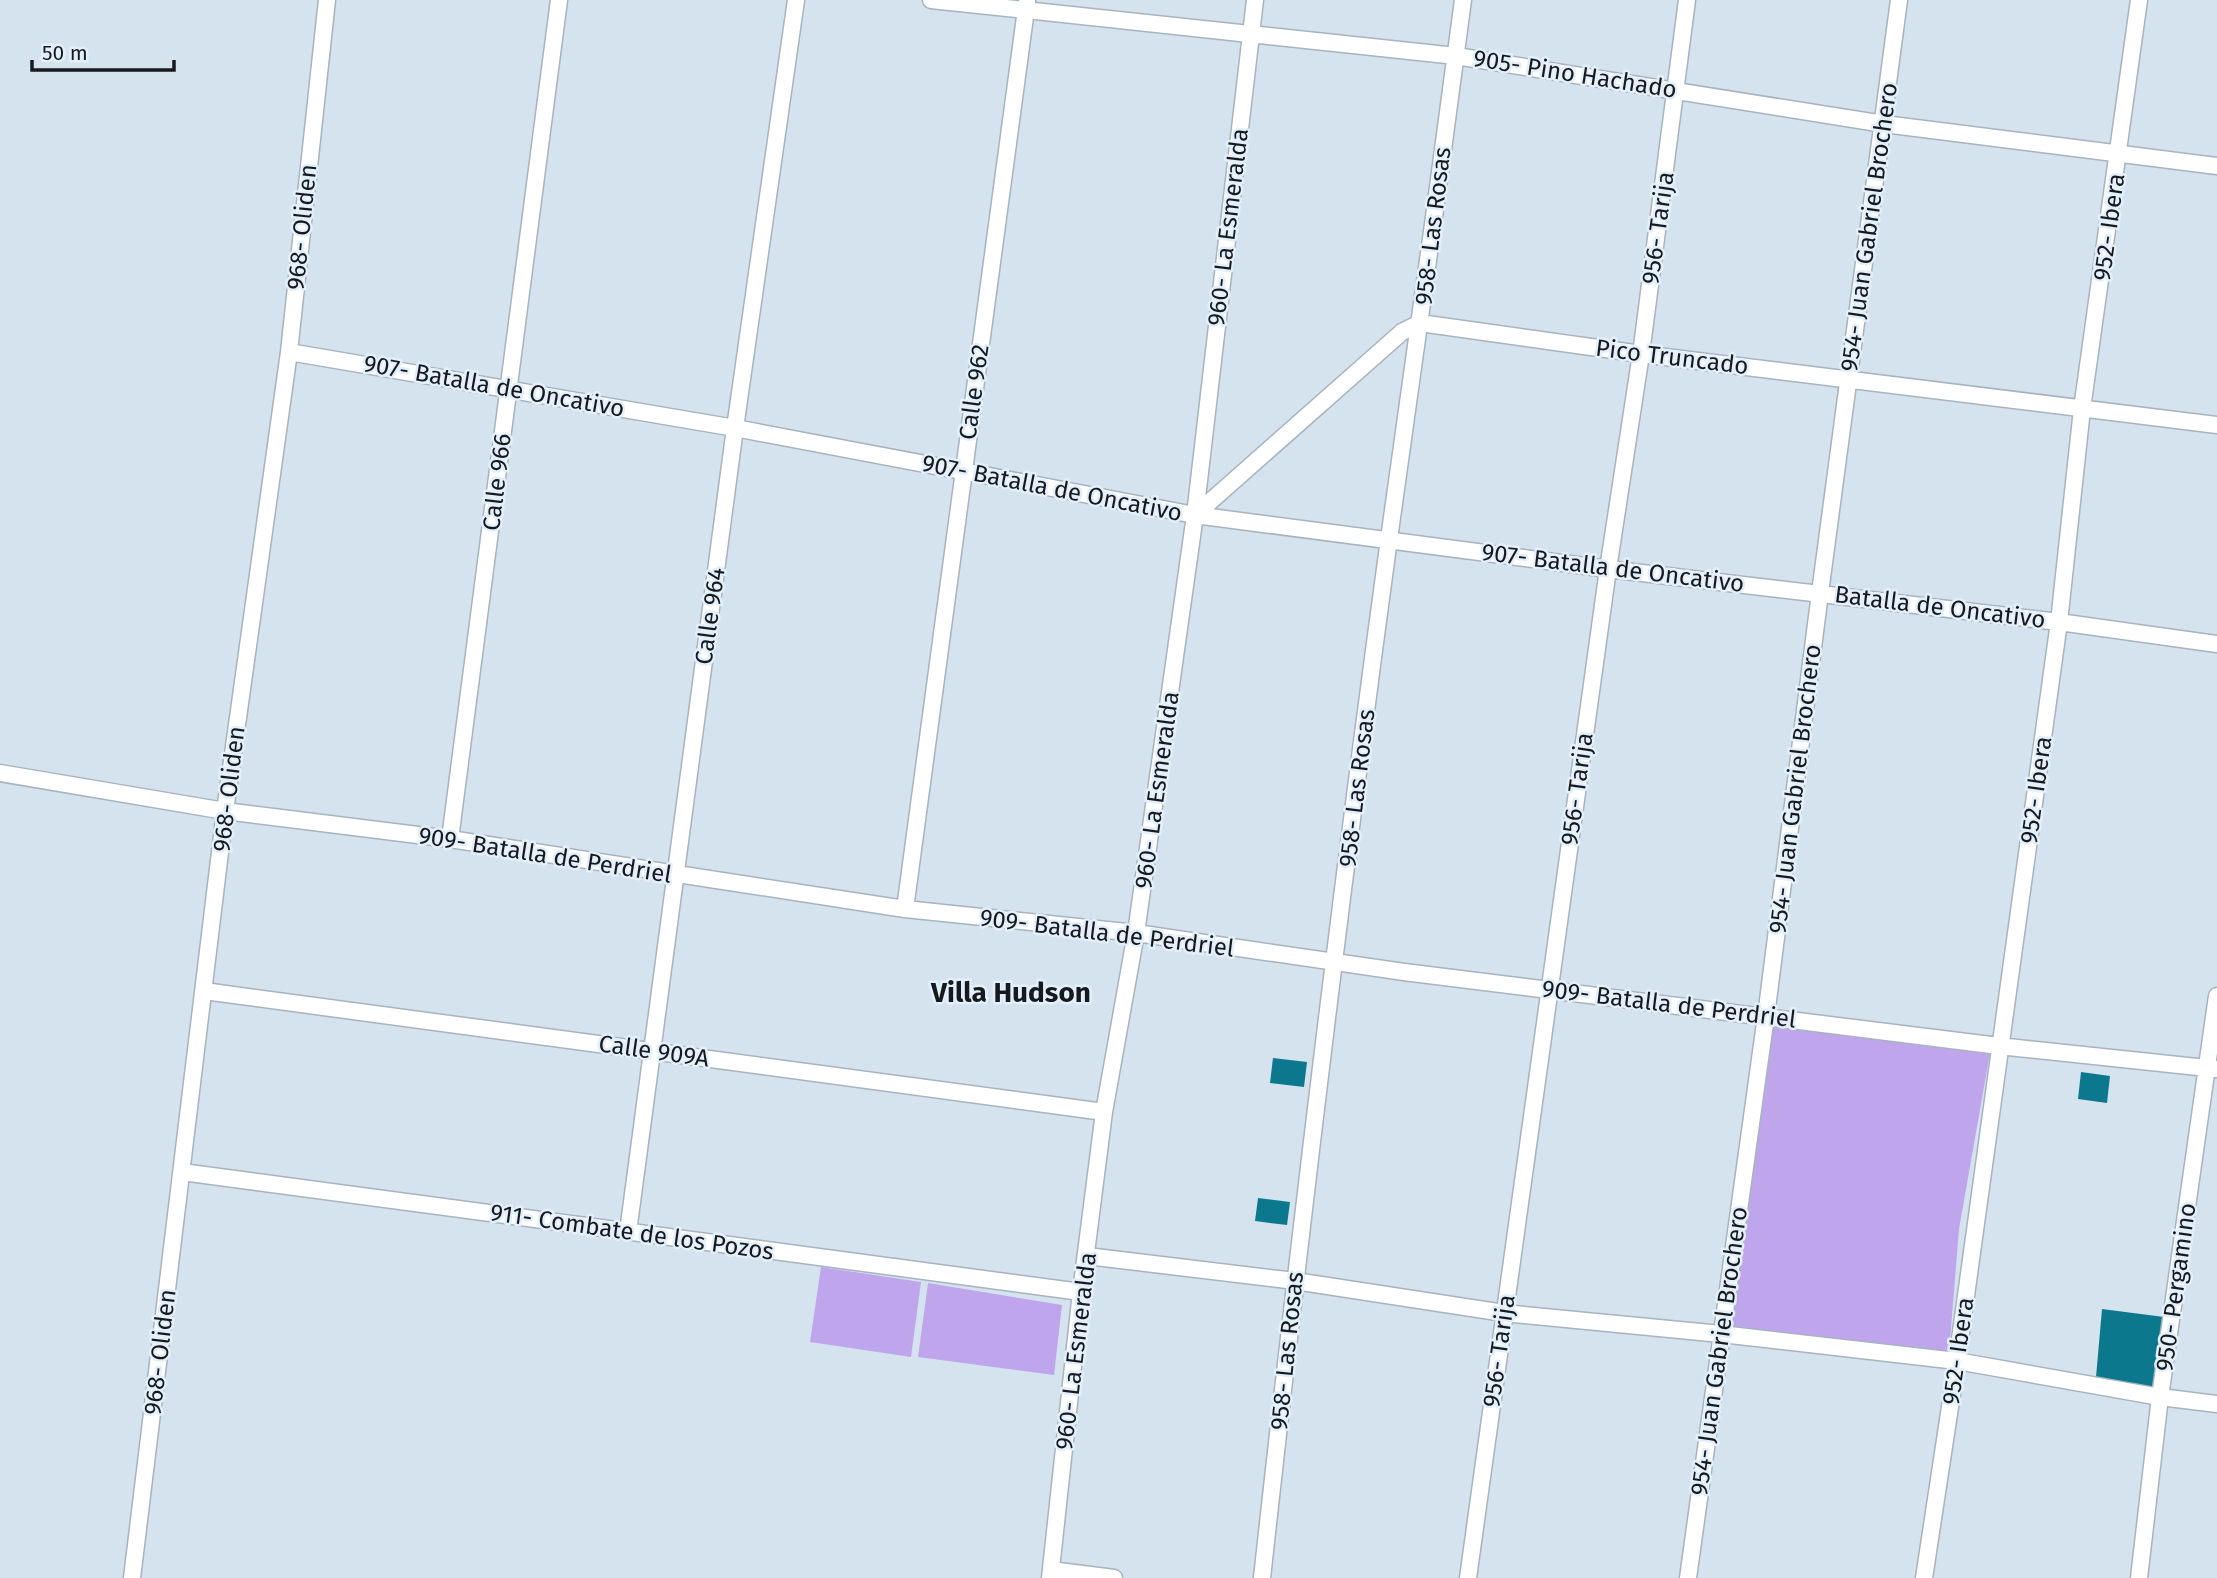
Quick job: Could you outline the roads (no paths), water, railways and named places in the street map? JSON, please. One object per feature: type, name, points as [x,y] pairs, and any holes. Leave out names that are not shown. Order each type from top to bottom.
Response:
[{"type":"street","points":[[310,0],[327,4]]},
{"type":"street","name":"Calle 966","points":[[450,839],[559,0]]},
{"type":"street","name":"Calle 964","points":[[628,1232],[735,428],[796,0]]},
{"type":"street","name":"905- Pino Hachado","points":[[931,0],[1027,5],[1456,56],[1884,124],[2217,166]]},
{"type":"street","name":"960- La Esmeralda","points":[[1051,1574],[1081,1292],[1104,1112],[1136,933],[1195,515],[1255,0]]},
{"type":"street","name":"958- Las Rosas","points":[[1262,1578],[1294,1281],[1389,539],[1463,0]]},
{"type":"street","name":"956- Tarija","points":[[1468,1578],[1608,569],[1641,354],[1687,0]]},
{"type":"street","name":"954- Juan Gabriel Brochero","points":[[1688,1578],[1766,1016],[1819,593],[1899,0]]},
{"type":"street","name":"952- Ibera","points":[[1924,1578],[1957,1361],[2059,622],[2082,409],[2120,152],[2139,0]]},
{"type":"street","name":"968- Oliden","points":[[132,1578],[225,811],[289,352],[327,4]]},
{"type":"street","name":"Calle 962","points":[[905,909],[1027,5]]},
{"type":"street","points":[[1195,515],[1402,332],[1420,323]]},
{"type":"street","name":"Pico Truncado","points":[[1420,323],[1641,354],[2217,425]]},
{"type":"street","name":"907- Batalla de Oncativo","points":[[289,352],[735,428],[1195,515],[1608,569],[1819,593]]},
{"type":"street","name":"Batalla de Oncativo","points":[[1819,593],[2059,622]]},
{"type":"street","points":[[2059,622],[2217,644]]},
{"type":"street","name":"909- Batalla de Perdriel","points":[[0,773],[225,811],[450,839],[905,909],[1136,933],[1335,963],[1999,1046],[2212,1068]]},
{"type":"street","name":"Calle 909A","points":[[204,991],[1104,1112]]},
{"type":"street","name":"950- Pergamino","points":[[2139,1578],[2160,1397],[2212,1068],[2217,996]]},
{"type":"street","name":"911- Combate de los Pozos","points":[[182,1172],[1081,1292]]},
{"type":"street","points":[[1087,1256],[1294,1281],[1504,1313],[1957,1361],[2160,1397],[2217,1404]]},
{"type":"street","points":[[1051,1574],[1114,1578]]},
{"type":"district","name":"Villa Hudson","points":[[1011,992]]}]
